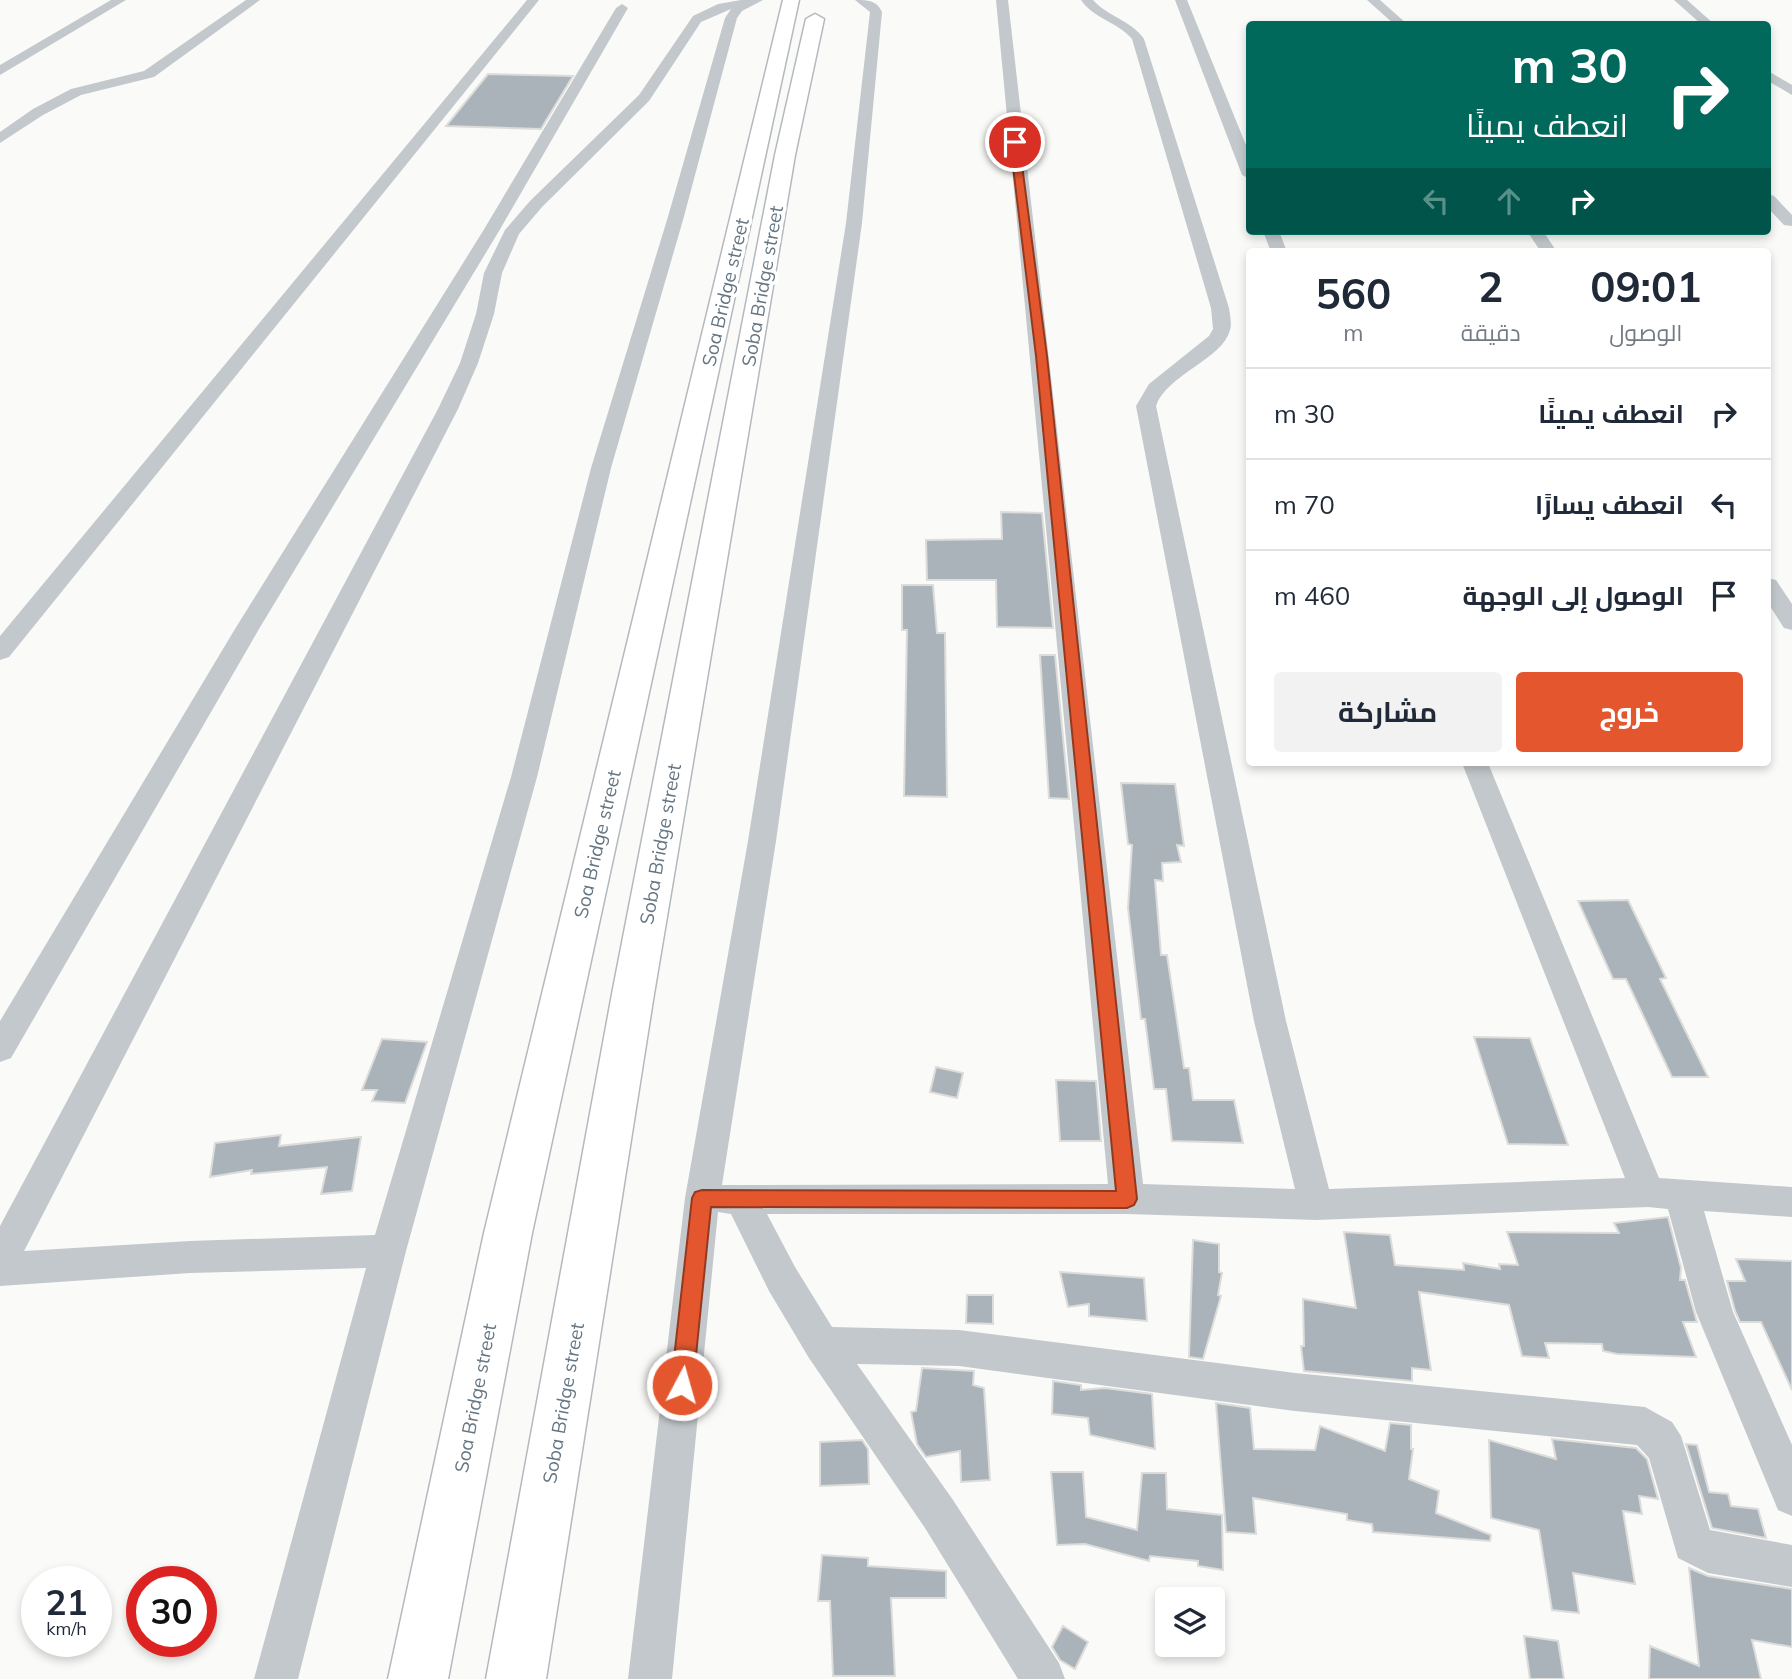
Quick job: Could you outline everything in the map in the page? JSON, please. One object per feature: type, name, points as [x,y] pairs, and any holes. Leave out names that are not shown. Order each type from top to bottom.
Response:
[{"type":"highway","name":"Soa Bridge street","points":[[418,1679],[508,1233],[786,5]]},
{"type":"highway","name":"Soba Bridge street","points":[[516,1679],[635,981],[785,155],[786,5]]},
{"type":"street","points":[[0,71],[120,0]]},
{"type":"street","points":[[0,139],[17,125],[76,92],[149,74],[254,0]]},
{"type":"street","points":[[0,652],[533,0]]},
{"type":"street","points":[[650,1679],[702,1198],[762,841],[854,223],[876,18],[874,7],[861,0]]},
{"type":"street","points":[[1002,0],[1127,1199]]},
{"type":"street","points":[[1087,0],[1096,10],[1127,26],[1138,39],[1156,106],[1184,184],[1220,308],[1222,329],[1217,339],[1156,388],[1146,406],[1270,1021],[1316,1205]]},
{"type":"street","points":[[1181,0],[1246,165]]},
{"type":"street","points":[[1373,0],[1398,21]]},
{"type":"street","points":[[1680,0],[1704,21]]},
{"type":"street","points":[[276,1679],[388,1251],[524,777],[601,468],[675,220],[731,18],[786,5]]},
{"type":"street","points":[[0,1261],[448,409],[469,363],[485,314],[493,273],[511,233],[644,98],[697,19],[722,7],[786,5]]},
{"type":"street","points":[[0,1049],[247,629],[477,255],[622,8]]},
{"type":"street","points":[[1771,77],[1792,91]]},
{"type":"street","points":[[1771,202],[1790,222]]},
{"type":"street","points":[[1771,590],[1792,623]]},
{"type":"street","points":[[1476,766],[1775,1447],[1792,1496]]},
{"type":"street","points":[[702,1198],[1127,1199],[1316,1205],[1665,1193],[1792,1202]]},
{"type":"street","points":[[741,1199],[782,1279],[822,1345],[939,1514],[1043,1679]]},
{"type":"street","points":[[0,1269],[190,1257],[388,1251]]},
{"type":"street","points":[[822,1345],[959,1348],[1295,1392],[1645,1426],[1658,1436],[1667,1450],[1693,1543],[1708,1552],[1792,1566]]},
{"type":"building","points":[[488,74],[573,76],[541,129],[446,126]]},
{"type":"building","points":[[1001,512],[1042,513],[1053,628],[997,627],[996,580],[927,580],[926,540],[1002,539]]},
{"type":"building","points":[[902,585],[933,585],[937,633],[945,633],[947,797],[904,796],[907,630],[902,630]]},
{"type":"building","points":[[1040,655],[1055,655],[1069,799],[1049,798]]},
{"type":"building","points":[[1121,783],[1175,784],[1184,846],[1177,845],[1181,862],[1162,863],[1163,881],[1155,880],[1161,955],[1167,955],[1184,1068],[1189,1068],[1193,1100],[1234,1100],[1243,1143],[1172,1141],[1166,1089],[1154,1089],[1145,1019],[1141,1019],[1128,908],[1132,845],[1128,844]]},
{"type":"building","points":[[1628,900],[1666,978],[1660,979],[1708,1077],[1672,1077],[1626,979],[1613,979],[1578,901]]},
{"type":"building","points":[[1474,1037],[1530,1038],[1568,1145],[1508,1144]]},
{"type":"building","points":[[382,1039],[427,1042],[405,1103],[372,1101],[377,1090],[362,1090]]},
{"type":"building","points":[[936,1067],[963,1073],[957,1098],[930,1092]]},
{"type":"building","points":[[1056,1080],[1096,1081],[1101,1141],[1060,1141]]},
{"type":"building","points":[[281,1135],[279,1146],[361,1137],[352,1191],[321,1194],[327,1167],[251,1174],[252,1170],[210,1177],[215,1143]]},
{"type":"building","points":[[1668,1217],[1681,1268],[1680,1280],[1685,1280],[1697,1322],[1683,1322],[1696,1357],[1617,1354],[1603,1351],[1602,1344],[1545,1343],[1549,1358],[1522,1356],[1509,1305],[1419,1292],[1431,1370],[1412,1368],[1412,1381],[1304,1371],[1301,1346],[1304,1346],[1303,1299],[1356,1308],[1344,1232],[1390,1235],[1395,1265],[1464,1270],[1463,1263],[1500,1269],[1499,1264],[1518,1265],[1507,1232],[1619,1233],[1614,1223]]},
{"type":"building","points":[[1193,1240],[1219,1244],[1219,1272],[1222,1273],[1218,1295],[1221,1296],[1203,1359],[1189,1357]]},
{"type":"building","points":[[1736,1259],[1792,1261],[1792,1390],[1761,1322],[1740,1322],[1735,1311],[1727,1281],[1745,1281]]},
{"type":"building","points":[[1060,1272],[1144,1278],[1147,1321],[1089,1316],[1089,1304],[1068,1307]]},
{"type":"building","points":[[967,1295],[993,1295],[993,1324],[966,1323]]},
{"type":"building","points":[[922,1368],[974,1371],[973,1385],[984,1388],[990,1480],[961,1482],[960,1451],[926,1457],[917,1444],[911,1412],[916,1411]]},
{"type":"building","points":[[1053,1381],[1081,1385],[1081,1390],[1105,1388],[1152,1394],[1155,1449],[1090,1435],[1088,1418],[1052,1414]]},
{"type":"building","points":[[1216,1403],[1250,1408],[1254,1449],[1315,1450],[1320,1426],[1385,1451],[1390,1423],[1411,1425],[1413,1449],[1409,1479],[1439,1491],[1436,1513],[1491,1535],[1490,1541],[1373,1532],[1372,1524],[1347,1520],[1347,1514],[1253,1498],[1256,1534],[1226,1532]]},
{"type":"building","points":[[1552,1439],[1636,1448],[1647,1459],[1658,1499],[1639,1496],[1642,1514],[1623,1511],[1635,1584],[1573,1573],[1579,1613],[1552,1610],[1539,1530],[1491,1518],[1489,1440],[1556,1459]]},
{"type":"building","points":[[862,1440],[868,1449],[869,1484],[820,1486],[820,1442]]},
{"type":"building","points":[[1686,1444],[1697,1445],[1709,1492],[1728,1494],[1731,1506],[1758,1509],[1766,1538],[1712,1528]]},
{"type":"building","points":[[1051,1472],[1083,1472],[1086,1517],[1137,1530],[1142,1473],[1166,1473],[1167,1509],[1222,1515],[1223,1570],[1198,1566],[1198,1561],[1150,1556],[1149,1561],[1085,1544],[1057,1545]]},
{"type":"building","points":[[822,1555],[868,1558],[868,1566],[946,1571],[946,1598],[891,1598],[895,1676],[833,1676],[830,1601],[818,1601]]},
{"type":"building","points":[[1689,1568],[1708,1576],[1792,1589],[1792,1647],[1752,1640],[1761,1679],[1649,1679],[1650,1646],[1699,1666]]},
{"type":"building","points":[[1063,1626],[1088,1642],[1075,1669],[1060,1660],[1052,1647]]},
{"type":"building","points":[[1524,1636],[1558,1641],[1564,1679],[1530,1679]]},
{"type":"route","points":[[682,1385],[702,1198],[1127,1199],[1041,356],[1015,142]]}]
